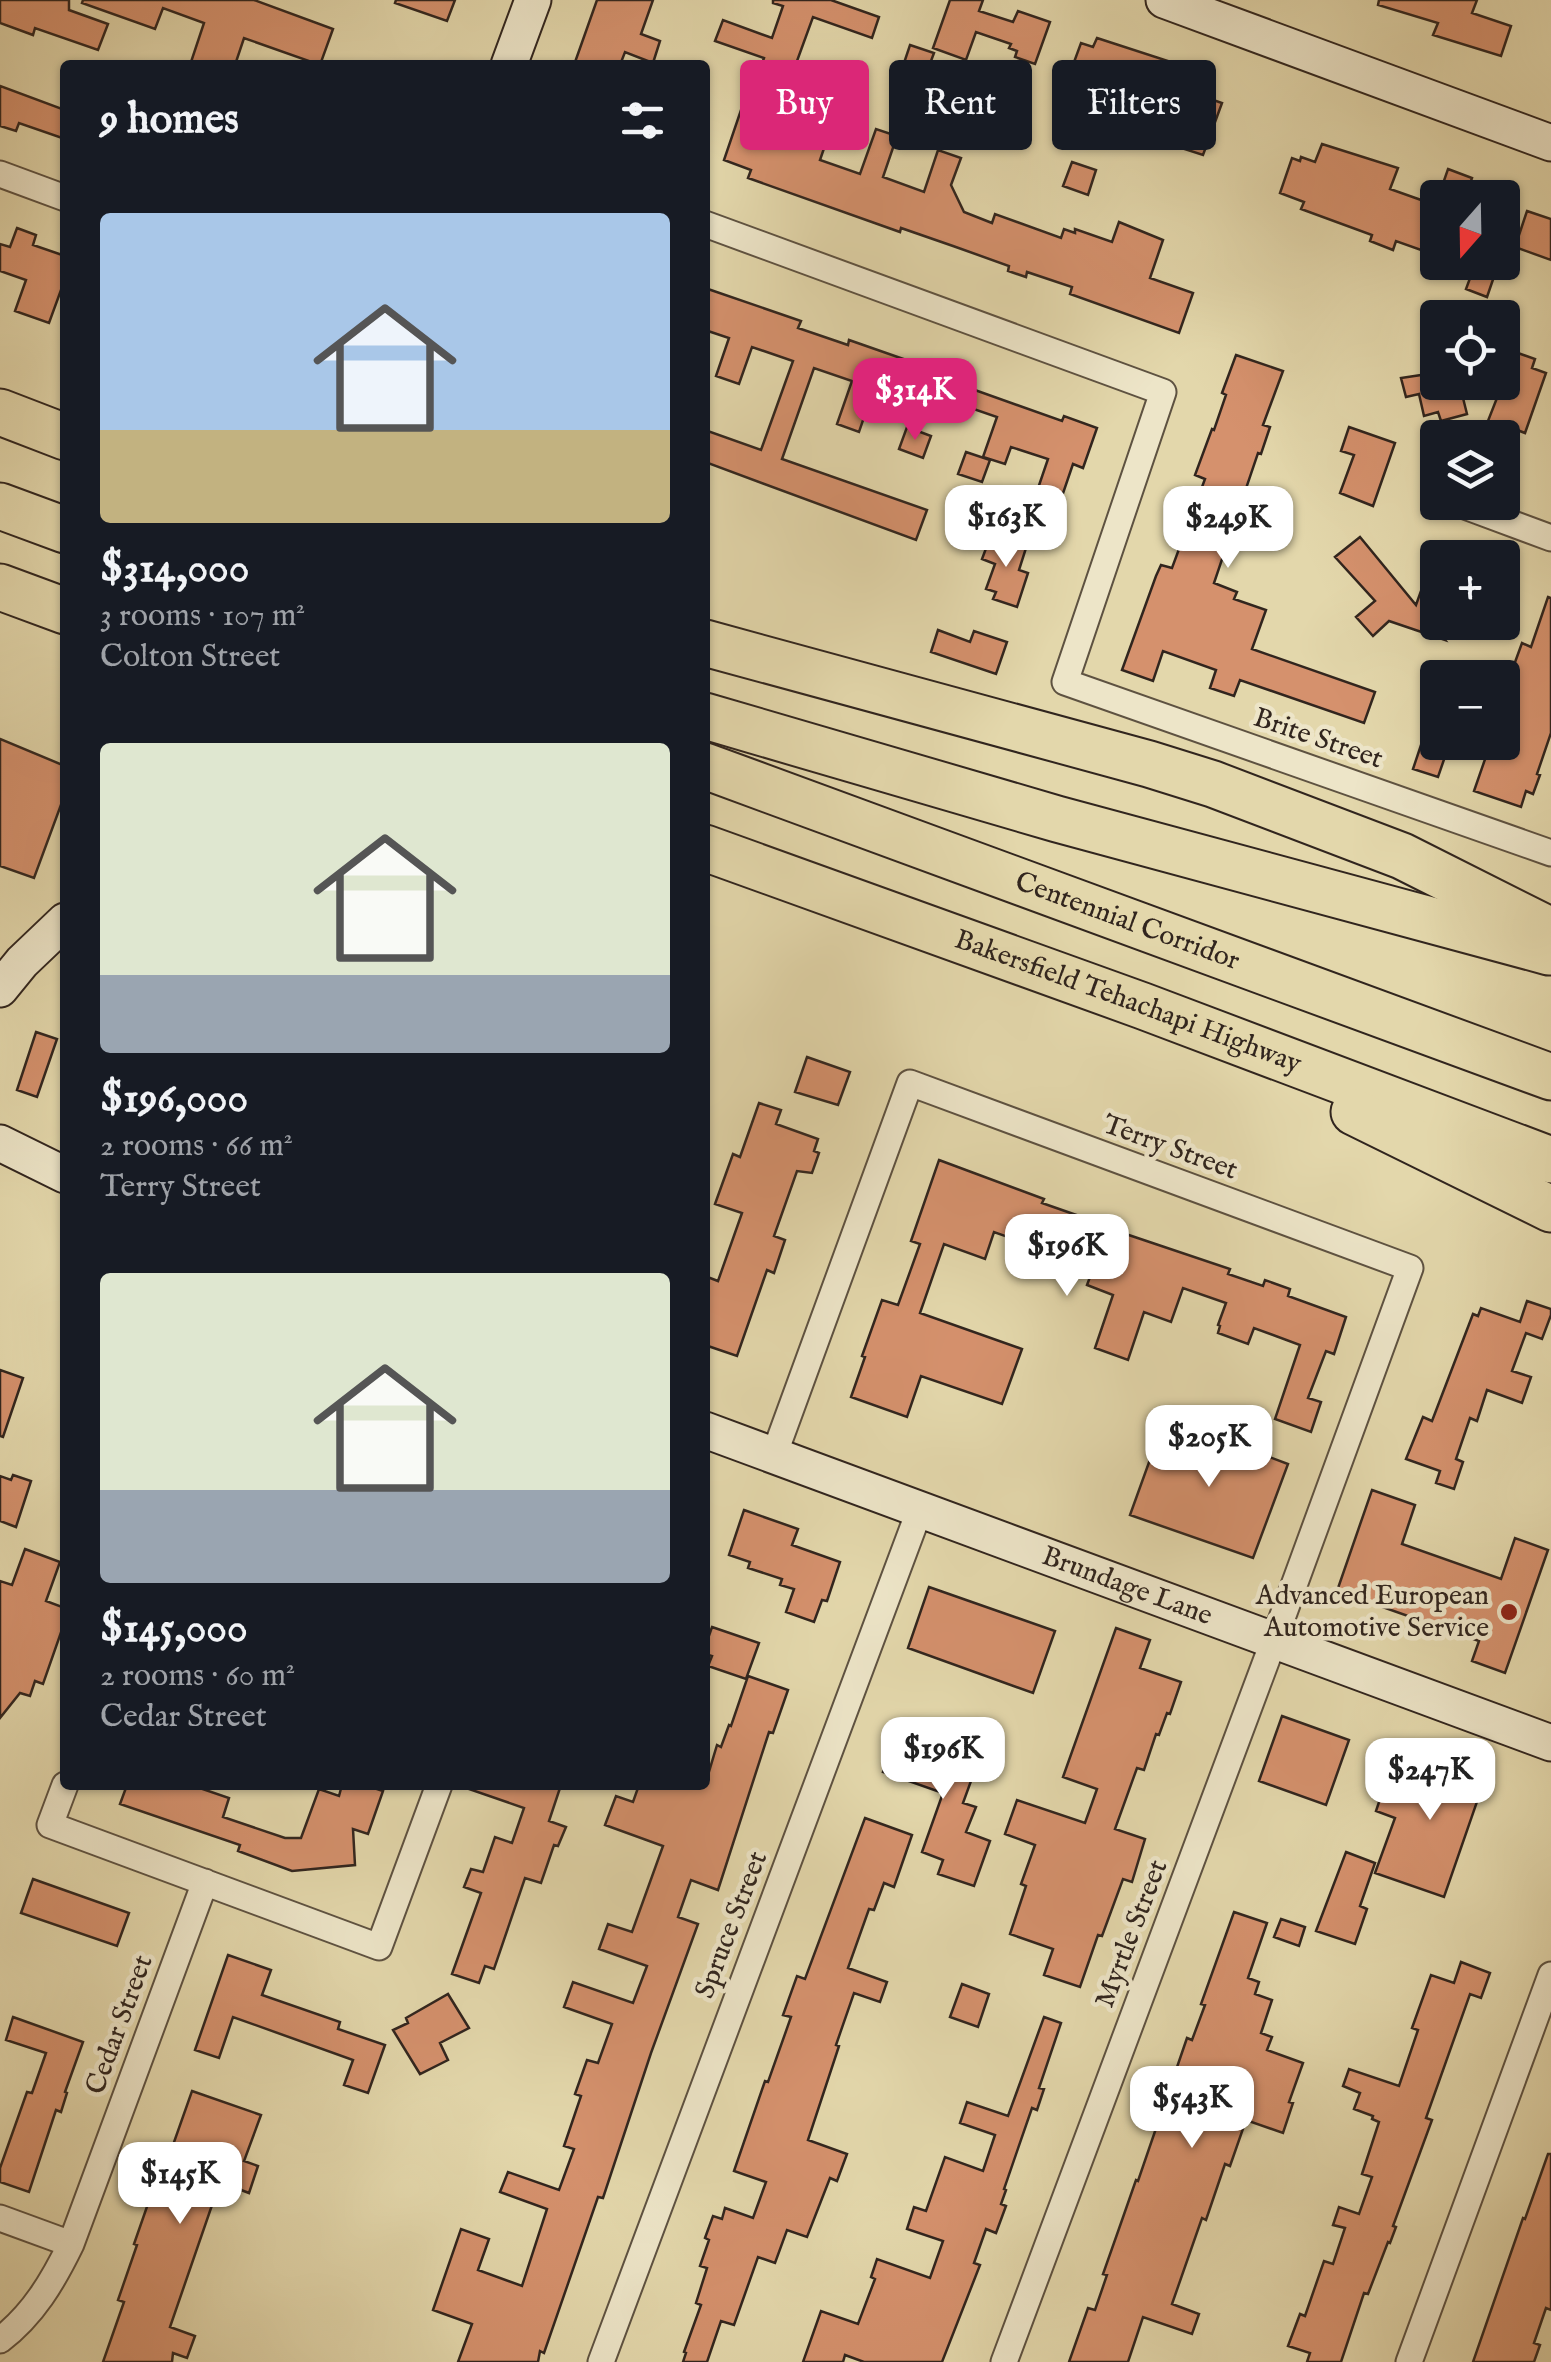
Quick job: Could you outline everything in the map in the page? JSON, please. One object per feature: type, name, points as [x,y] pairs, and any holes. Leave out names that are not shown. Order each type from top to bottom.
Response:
[{"type":"highway","points":[[0,412],[60,435]]},
{"type":"highway","points":[[0,478],[60,499]]},
{"type":"highway","points":[[0,506],[60,528]]},
{"type":"highway","points":[[0,587],[60,609]]},
{"type":"highway","points":[[710,644],[1213,784],[1402,856],[1551,931]]},
{"type":"highway","points":[[710,717],[927,782],[1551,952]]},
{"type":"highway","name":"Centennial Corridor","points":[[710,768],[1551,1077]]},
{"type":"highway","name":"Bakersfield Tehachapi Highway","points":[[710,850],[1551,1160]]},
{"type":"highway","points":[[1142,1006],[1551,1210]]},
{"type":"main road","points":[[512,60],[533,0]]},
{"type":"main road","points":[[1164,0],[1551,144]]},
{"type":"main road","points":[[0,988],[60,925]]},
{"type":"main road","points":[[0,1143],[60,1173]]},
{"type":"main road","name":"Brundage Lane","points":[[710,1432],[1551,1742]]},
{"type":"street","points":[[0,174],[60,196]]},
{"type":"street","name":"Brite Street","points":[[710,226],[1163,392],[1065,682],[1551,852]]},
{"type":"street","points":[[1501,520],[1551,538]]},
{"type":"street","name":"Terry Street","points":[[774,1455],[910,1083],[1410,1268]]},
{"type":"street","name":"Myrtle Street","points":[[1004,2362],[1410,1268]]},
{"type":"street","name":"Spruce Street","points":[[600,2362],[920,1509]]},
{"type":"street","points":[[63,1790],[50,1825],[379,1947],[437,1790]]},
{"type":"street","name":"Cedar Street","points":[[0,2340],[35,2306],[55,2278],[71,2244],[205,1882]]},
{"type":"street","points":[[1408,2362],[1551,1975]]},
{"type":"street","points":[[0,2218],[71,2244]]},
{"type":"building","points":[[0,0],[69,0],[69,10],[108,24],[98,50],[35,28],[33,35],[0,23]]},
{"type":"building","points":[[254,0],[333,29],[322,60],[306,60],[244,38],[237,60],[192,60],[204,23],[163,8],[155,29],[82,3]]},
{"type":"building","points":[[455,0],[447,21],[395,3]]},
{"type":"building","points":[[597,0],[653,0],[641,34],[660,41],[654,60],[625,52],[622,60],[576,60]]},
{"type":"building","points":[[831,0],[879,17],[872,38],[813,17],[797,60],[763,60],[715,41],[723,20],[772,38],[783,6],[773,3]]},
{"type":"building","points":[[950,0],[983,0],[979,11],[1013,22],[1018,11],[1050,22],[1035,64],[1015,57],[1017,51],[1009,48],[1011,44],[976,32],[966,60],[933,48]]},
{"type":"building","points":[[1379,0],[1477,0],[1472,13],[1511,26],[1501,56],[1433,35],[1438,23],[1378,5]]},
{"type":"building","points":[[1097,38],[1165,60],[1075,60],[1081,43],[1093,47]]},
{"type":"building","points":[[910,45],[934,53],[931,60],[905,60]]},
{"type":"building","points":[[0,86],[60,108],[60,137],[19,123],[16,131],[0,126]]},
{"type":"building","points":[[740,113],[740,150],[823,150],[820,160],[860,174],[876,129],[889,133],[889,150],[892,150],[883,177],[924,192],[938,150],[961,158],[951,185],[964,212],[992,223],[995,214],[1061,238],[1064,229],[1075,233],[1075,229],[1112,242],[1119,222],[1163,240],[1150,278],[1193,293],[1179,333],[1070,294],[1072,287],[1027,272],[1026,277],[1008,271],[1009,266],[748,178],[751,170],[724,160]]},
{"type":"building","points":[[1322,144],[1398,168],[1390,189],[1420,200],[1420,250],[1396,241],[1393,250],[1370,241],[1372,235],[1301,209],[1304,202],[1280,193],[1292,158],[1315,162]]},
{"type":"building","points":[[1072,162],[1096,170],[1088,195],[1063,186]]},
{"type":"building","points":[[1448,169],[1472,178],[1471,180],[1444,180]]},
{"type":"building","points":[[1527,211],[1551,219],[1551,260],[1520,249],[1520,232]]},
{"type":"building","points":[[17,228],[36,235],[33,245],[60,254],[60,293],[49,323],[15,311],[26,280],[0,271],[0,244],[10,247]]},
{"type":"building","points":[[1469,280],[1493,280],[1487,297],[1466,289]]},
{"type":"building","points":[[710,290],[801,321],[798,328],[848,345],[849,340],[915,363],[913,368],[1062,421],[1064,416],[1097,428],[1083,468],[1073,464],[1058,508],[1034,500],[1048,459],[1011,447],[1005,464],[983,457],[997,417],[907,386],[902,401],[873,391],[859,432],[837,424],[852,381],[814,368],[782,459],[927,510],[916,540],[710,464],[710,432],[761,450],[793,361],[752,347],[739,384],[716,376],[729,338],[710,332]]},
{"type":"building","points":[[1520,354],[1535,359],[1532,368],[1546,373],[1525,433],[1520,431],[1520,420],[1488,420],[1496,400],[1520,400]]},
{"type":"building","points":[[1236,355],[1283,371],[1263,425],[1270,427],[1214,583],[1237,592],[1234,599],[1266,610],[1252,649],[1375,692],[1364,723],[1240,680],[1234,696],[1210,688],[1216,670],[1163,651],[1153,681],[1122,670],[1156,576],[1161,565],[1172,568],[1205,479],[1195,475],[1226,395],[1222,393]]},
{"type":"building","points":[[1420,375],[1420,398],[1419,394],[1406,397],[1401,378]]},
{"type":"building","points":[[1420,400],[1464,400],[1467,414],[1445,420],[1441,420],[1438,412],[1424,416]]},
{"type":"building","points":[[907,427],[931,436],[923,458],[899,449]]},
{"type":"building","points":[[1349,427],[1395,443],[1373,506],[1340,493],[1354,455],[1341,451]]},
{"type":"building","points":[[966,452],[990,460],[982,482],[958,474]]},
{"type":"building","points":[[991,535],[1026,548],[1019,570],[1028,573],[1017,607],[993,599],[996,592],[986,589],[995,564],[982,559]]},
{"type":"building","points":[[1360,537],[1416,605],[1420,594],[1420,632],[1389,621],[1373,636],[1356,617],[1375,601],[1335,557]]},
{"type":"building","points":[[1548,597],[1551,598],[1551,733],[1533,794],[1526,791],[1521,807],[1474,791],[1485,760],[1520,760],[1520,660],[1516,660],[1522,643],[1531,647]]},
{"type":"building","points":[[938,630],[970,642],[974,631],[1007,642],[996,674],[931,652]]},
{"type":"building","points":[[0,739],[60,764],[60,808],[34,878],[0,866]]},
{"type":"building","points":[[1420,748],[1420,760],[1444,760],[1438,777],[1413,769]]},
{"type":"building","points":[[36,1032],[57,1039],[37,1097],[17,1090]]},
{"type":"building","points":[[807,1057],[850,1072],[838,1105],[795,1092]]},
{"type":"building","points":[[759,1103],[781,1110],[776,1124],[818,1139],[814,1151],[819,1153],[812,1173],[797,1171],[774,1236],[785,1240],[774,1273],[767,1270],[737,1356],[710,1347],[710,1278],[718,1281],[742,1213],[715,1204],[733,1154],[740,1157]]},
{"type":"building","points":[[939,1160],[1044,1199],[1042,1203],[1102,1226],[1230,1269],[1228,1274],[1263,1286],[1265,1280],[1290,1289],[1288,1296],[1346,1317],[1334,1354],[1326,1351],[1308,1398],[1321,1402],[1311,1432],[1275,1419],[1300,1345],[1254,1328],[1248,1344],[1218,1333],[1226,1303],[1183,1288],[1171,1322],[1144,1312],[1128,1360],[1095,1348],[1113,1295],[1087,1285],[1093,1269],[1091,1263],[994,1232],[985,1259],[944,1244],[920,1313],[1022,1349],[1002,1404],[921,1376],[907,1417],[851,1397],[882,1300],[898,1305],[920,1244],[911,1241]]},
{"type":"building","points":[[1527,1301],[1551,1309],[1551,1315],[1542,1339],[1526,1333],[1512,1371],[1531,1377],[1522,1403],[1487,1390],[1477,1421],[1470,1418],[1456,1459],[1463,1462],[1454,1489],[1436,1483],[1440,1471],[1406,1459],[1423,1417],[1432,1421],[1473,1314],[1478,1316],[1481,1308],[1520,1322]]},
{"type":"building","points":[[0,1370],[23,1378],[3,1437],[0,1436]]},
{"type":"building","points":[[1189,1427],[1288,1464],[1253,1558],[1130,1515],[1161,1429],[1185,1437]]},
{"type":"building","points":[[13,1475],[31,1481],[16,1527],[0,1521],[0,1476],[11,1480]]},
{"type":"building","points":[[1372,1490],[1415,1505],[1402,1544],[1501,1579],[1515,1538],[1548,1550],[1505,1673],[1472,1661],[1479,1641],[1337,1591]]},
{"type":"building","points":[[744,1510],[798,1529],[792,1545],[840,1562],[827,1601],[822,1600],[814,1622],[786,1612],[794,1589],[780,1585],[782,1579],[748,1568],[750,1562],[729,1555]]},
{"type":"building","points":[[25,1549],[60,1562],[46,1601],[60,1606],[60,1635],[43,1684],[35,1681],[30,1696],[20,1693],[0,1718],[0,1581],[12,1585]]},
{"type":"building","points":[[929,1587],[1055,1631],[1033,1693],[908,1648]]},
{"type":"building","points":[[712,1627],[759,1643],[746,1679],[710,1667]]},
{"type":"building","points":[[1116,1628],[1150,1640],[1140,1668],[1181,1682],[1144,1770],[1137,1768],[1115,1829],[1145,1839],[1132,1882],[1123,1879],[1080,1987],[1044,1975],[1053,1949],[1010,1934],[1035,1845],[1005,1834],[1017,1800],[1085,1823],[1097,1789],[1063,1777]]},
{"type":"building","points":[[748,1676],[788,1690],[773,1733],[769,1732],[718,1890],[691,1880],[678,1917],[698,1924],[603,2198],[598,2197],[544,2353],[540,2351],[538,2362],[458,2362],[472,2324],[433,2310],[461,2229],[489,2239],[478,2270],[522,2286],[547,2209],[500,2192],[508,2172],[559,2190],[574,2149],[564,2146],[581,2096],[575,2094],[587,2060],[598,2063],[612,2024],[564,2007],[573,1982],[633,2003],[647,1966],[599,1949],[608,1924],[632,1932],[663,1846],[605,1825],[616,1796],[633,1802],[637,1790],[710,1790],[710,1768],[717,1745],[721,1747]]},
{"type":"building","points":[[1282,1716],[1349,1740],[1326,1805],[1259,1781]]},
{"type":"building","points":[[898,1730],[979,1759],[963,1803],[976,1807],[966,1832],[990,1841],[974,1886],[938,1874],[943,1860],[922,1852],[943,1793],[883,1772]]},
{"type":"building","points":[[1446,1752],[1489,1767],[1444,1897],[1375,1873],[1395,1818],[1376,1811],[1387,1778],[1409,1786],[1416,1766],[1438,1773]]},
{"type":"building","points":[[125,1790],[206,1790],[229,1798],[223,1817],[285,1838],[301,1838],[319,1790],[339,1796],[341,1790],[383,1791],[368,1834],[353,1829],[355,1865],[292,1871],[238,1851],[240,1845],[120,1804]]},
{"type":"building","points":[[472,1790],[559,1790],[549,1821],[566,1827],[558,1846],[554,1845],[541,1883],[525,1878],[494,1969],[485,1966],[479,1983],[452,1974],[481,1893],[464,1887],[471,1869],[483,1872],[495,1837],[512,1843],[524,1808]]},
{"type":"building","points":[[865,1818],[912,1835],[894,1887],[884,1883],[874,1910],[869,1909],[848,1968],[887,1982],[880,2002],[854,1993],[808,2140],[847,2154],[837,2181],[830,2178],[807,2237],[787,2230],[775,2263],[758,2257],[734,2325],[721,2321],[707,2362],[683,2362],[701,2305],[696,2303],[707,2268],[700,2266],[713,2216],[722,2219],[725,2208],[753,2218],[766,2182],[734,2171],[791,2017],[783,2015],[797,1976],[805,1979]]},
{"type":"building","points":[[1346,1852],[1375,1863],[1360,1906],[1367,1909],[1355,1944],[1316,1931]]},
{"type":"building","points":[[33,1879],[129,1913],[117,1946],[21,1913]]},
{"type":"building","points":[[1234,1912],[1267,1923],[1248,1978],[1259,1982],[1255,1994],[1272,2000],[1261,2033],[1272,2037],[1267,2050],[1303,2063],[1283,2133],[1246,2120],[1230,2166],[1225,2164],[1172,2304],[1199,2314],[1192,2334],[1143,2317],[1128,2362],[1069,2362],[1088,2308],[1095,2310],[1107,2275],[1103,2274],[1187,2038],[1192,2040],[1205,2005],[1201,2004]]},
{"type":"building","points":[[1281,1919],[1305,1927],[1299,1946],[1274,1937]]},
{"type":"building","points":[[228,1955],[271,1970],[262,1995],[340,2022],[338,2029],[385,2045],[368,2093],[344,2085],[353,2060],[233,2017],[219,2058],[195,2050]]},
{"type":"building","points":[[1461,1962],[1490,1973],[1481,1998],[1470,1994],[1426,2118],[1432,2120],[1390,2243],[1368,2294],[1364,2293],[1341,2362],[1307,2362],[1310,2353],[1288,2346],[1300,2314],[1305,2316],[1324,2261],[1333,2264],[1345,2228],[1333,2225],[1339,2207],[1359,2214],[1372,2177],[1362,2174],[1379,2122],[1354,2109],[1360,2093],[1343,2086],[1349,2069],[1399,2086],[1418,2030],[1412,2028],[1431,1975],[1454,1983]]},
{"type":"building","points":[[962,1984],[989,1994],[978,2027],[950,2017]]},
{"type":"building","points":[[448,1994],[469,2028],[440,2043],[448,2060],[420,2074],[393,2030]]},
{"type":"building","points":[[13,2017],[83,2042],[61,2112],[56,2110],[29,2192],[0,2182],[0,2168],[27,2092],[32,2093],[46,2053],[6,2040]]},
{"type":"building","points":[[1044,2017],[1061,2023],[1039,2088],[1044,2089],[1037,2110],[1032,2108],[1004,2189],[1001,2204],[1006,2206],[996,2233],[986,2229],[974,2263],[980,2265],[942,2362],[864,2362],[845,2355],[843,2362],[803,2362],[821,2311],[858,2324],[875,2279],[871,2277],[877,2259],[930,2278],[943,2241],[907,2229],[914,2207],[926,2211],[945,2157],[983,2171],[995,2135],[960,2123],[967,2102],[1008,2116]]},
{"type":"building","points":[[192,2091],[261,2115],[244,2161],[258,2166],[249,2193],[220,2182],[170,2327],[195,2336],[187,2358],[173,2353],[172,2362],[103,2362],[124,2302],[118,2300],[137,2245],[134,2244]]},
{"type":"building","points":[[1548,2154],[1551,2310],[1546,2308],[1534,2343],[1540,2345],[1534,2362],[1473,2362],[1523,2218]]},
{"type":"place","name":"Advanced European Automotive Service","points":[[1509,1612]]}]
